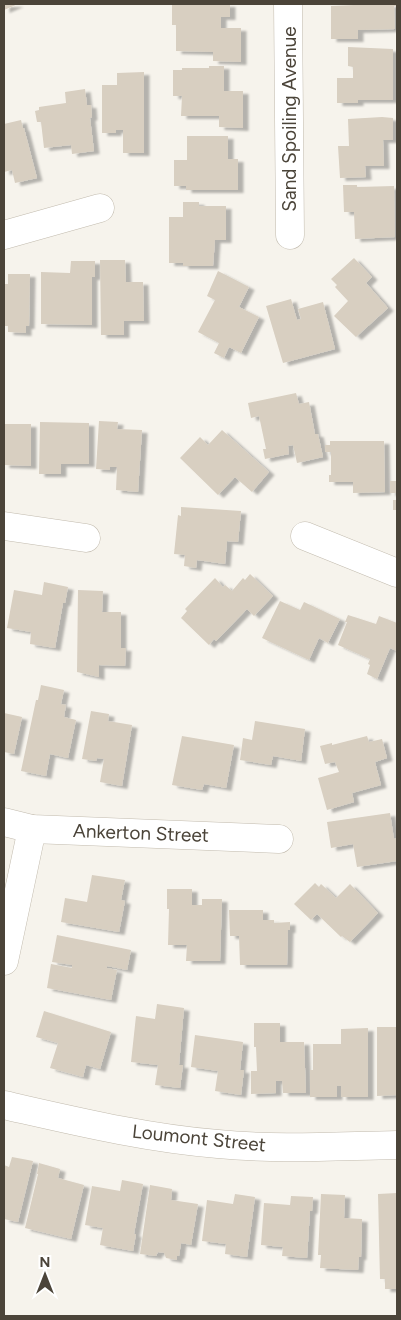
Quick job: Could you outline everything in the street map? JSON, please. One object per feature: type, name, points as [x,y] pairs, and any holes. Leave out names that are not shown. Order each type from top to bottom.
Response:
[{"type":"street","name":"Sand Spoiling Avenue","points":[[288,4],[290,235]]},
{"type":"street","points":[[4,235],[100,208]]},
{"type":"street","points":[[4,526],[86,538]]},
{"type":"street","points":[[305,536],[397,573]]},
{"type":"street","name":"Ankerton Street","points":[[4,822],[32,829],[279,839]]},
{"type":"street","points":[[4,961],[32,829]]},
{"type":"street","name":"Loumont Street","points":[[4,1105],[99,1127],[219,1144],[296,1147],[397,1146]]},
{"type":"building","points":[[4,4],[18,4],[4,10]]},
{"type":"building","points":[[172,4],[230,4],[230,17],[221,17],[221,28],[241,28],[241,62],[213,61],[213,52],[176,51],[176,25],[172,25]]},
{"type":"building","points":[[397,4],[397,6],[394,6],[395,29],[358,30],[358,39],[331,39],[331,6]]},
{"type":"building","points":[[348,47],[393,49],[393,100],[358,100],[358,103],[337,103],[337,78],[353,78],[353,67],[348,66]]},
{"type":"building","points":[[209,66],[224,66],[224,91],[243,91],[243,128],[219,127],[219,116],[181,116],[182,96],[173,96],[173,70],[209,68]]},
{"type":"building","points":[[144,72],[144,153],[123,153],[123,130],[116,130],[116,133],[102,133],[102,85],[117,85],[117,73]]},
{"type":"building","points":[[85,89],[87,105],[91,105],[92,117],[90,118],[94,151],[72,154],[71,145],[44,148],[41,122],[37,122],[35,111],[39,110],[39,107],[66,103],[65,92]]},
{"type":"building","points":[[393,118],[393,140],[383,140],[384,166],[365,166],[366,177],[340,178],[338,146],[349,146],[348,119]]},
{"type":"building","points":[[21,120],[37,178],[15,183],[12,170],[4,172],[4,124]]},
{"type":"building","points":[[187,136],[228,136],[228,159],[238,159],[238,190],[186,190],[186,186],[174,186],[174,160],[187,160]]},
{"type":"building","points":[[343,185],[357,185],[357,187],[394,186],[395,237],[355,239],[354,212],[344,212]]},
{"type":"building","points":[[183,202],[199,202],[199,206],[226,206],[226,240],[215,240],[213,266],[183,266],[183,263],[169,263],[169,217],[183,217]]},
{"type":"building","points":[[354,258],[372,277],[366,283],[388,308],[356,337],[334,316],[348,301],[335,287],[337,285],[331,279]]},
{"type":"building","points":[[100,260],[125,260],[126,282],[143,282],[144,321],[124,321],[124,335],[101,335]]},
{"type":"building","points":[[71,261],[95,261],[95,277],[92,277],[92,325],[41,324],[41,272],[70,273]]},
{"type":"building","points":[[218,271],[249,287],[239,307],[259,317],[241,353],[229,347],[224,358],[214,353],[219,343],[198,332],[215,300],[207,296]]},
{"type":"building","points":[[8,274],[30,274],[29,326],[26,326],[26,333],[8,332],[8,326],[4,326],[4,284],[8,284]]},
{"type":"building","points":[[291,299],[297,320],[301,319],[298,309],[323,302],[335,349],[283,363],[266,306]]},
{"type":"building","points":[[296,393],[299,404],[309,402],[315,434],[318,434],[323,457],[297,463],[293,445],[288,446],[289,454],[265,459],[263,449],[266,449],[259,416],[251,418],[248,403]]},
{"type":"building","points":[[99,421],[118,422],[117,429],[142,430],[138,492],[116,490],[117,467],[110,467],[110,470],[96,469]]},
{"type":"building","points":[[40,422],[89,423],[89,464],[61,464],[61,474],[39,474]]},
{"type":"building","points":[[4,424],[31,424],[31,466],[4,465]]},
{"type":"building","points":[[222,430],[269,472],[252,492],[235,477],[218,495],[180,458],[200,437],[208,445]]},
{"type":"building","points":[[330,441],[384,441],[385,492],[353,493],[353,482],[329,482],[329,475],[331,475],[331,452],[325,452],[325,445],[330,445]]},
{"type":"building","points":[[390,481],[397,481],[397,493],[390,493]]},
{"type":"building","points":[[393,500],[397,500],[397,510],[393,510]]},
{"type":"building","points":[[181,507],[241,511],[238,542],[227,541],[225,564],[197,560],[196,568],[184,566],[185,555],[174,554],[178,515],[181,516]]},
{"type":"building","points":[[250,574],[273,596],[254,616],[247,609],[216,641],[214,639],[209,645],[181,618],[187,611],[185,609],[215,578],[223,587],[225,585],[232,591],[243,578],[245,580]]},
{"type":"building","points":[[44,582],[68,587],[65,603],[63,603],[55,648],[30,644],[31,632],[7,628],[14,590],[42,595]]},
{"type":"building","points":[[78,590],[103,591],[102,612],[121,612],[121,648],[126,648],[125,666],[99,665],[99,677],[77,672]]},
{"type":"building","points":[[280,601],[300,610],[304,602],[340,619],[328,643],[319,638],[309,660],[262,638]]},
{"type":"building","points":[[348,615],[376,624],[379,616],[397,623],[397,651],[390,648],[377,679],[367,674],[370,659],[338,645]]},
{"type":"building","points":[[41,685],[64,690],[61,704],[66,705],[64,717],[76,720],[68,758],[50,754],[46,776],[21,771]]},
{"type":"building","points":[[91,711],[109,714],[108,721],[132,725],[122,786],[100,782],[104,759],[97,758],[96,761],[82,759]]},
{"type":"building","points":[[4,713],[22,717],[14,754],[4,752]]},
{"type":"building","points":[[255,721],[305,729],[301,761],[273,756],[271,765],[240,760],[243,738],[252,740]]},
{"type":"building","points":[[182,736],[234,745],[226,788],[204,784],[202,790],[172,785]]},
{"type":"building","points":[[367,736],[369,742],[382,739],[387,758],[375,762],[381,785],[352,793],[354,802],[327,810],[318,778],[339,772],[335,762],[325,764],[320,746],[332,743],[332,745]]},
{"type":"building","points":[[390,813],[394,839],[397,838],[397,861],[357,867],[353,844],[331,848],[327,822]]},
{"type":"building","points":[[92,875],[125,880],[121,900],[125,901],[119,932],[61,922],[65,898],[87,902]]},
{"type":"building","points":[[315,883],[319,887],[321,884],[336,898],[350,884],[378,913],[350,942],[341,937],[317,914],[311,920],[294,904]]},
{"type":"building","points":[[167,889],[192,889],[192,905],[202,905],[202,899],[222,899],[220,961],[186,961],[187,945],[168,945],[169,909],[167,909]]},
{"type":"building","points":[[229,910],[263,910],[263,920],[274,920],[274,923],[290,922],[287,965],[240,965],[239,936],[230,936]]},
{"type":"building","points":[[57,935],[131,950],[127,970],[107,966],[107,968],[117,970],[111,1000],[47,988],[51,964],[72,968],[72,965],[52,962]]},
{"type":"building","points":[[157,1004],[184,1008],[179,1065],[183,1065],[180,1088],[155,1085],[158,1065],[131,1062],[136,1016],[155,1019]]},
{"type":"building","points":[[44,1011],[111,1032],[100,1069],[86,1065],[83,1077],[50,1068],[58,1043],[36,1037]]},
{"type":"building","points":[[254,1023],[280,1023],[280,1042],[304,1042],[306,1093],[283,1093],[282,1081],[276,1081],[276,1093],[251,1094],[251,1071],[257,1071]]},
{"type":"building","points":[[377,1027],[397,1027],[397,1095],[377,1096]]},
{"type":"building","points":[[368,1028],[368,1097],[341,1097],[341,1086],[337,1086],[337,1097],[310,1097],[310,1070],[313,1070],[313,1044],[341,1044],[341,1029]]},
{"type":"building","points":[[195,1035],[243,1042],[240,1070],[244,1070],[241,1095],[215,1091],[218,1071],[191,1067]]},
{"type":"building","points":[[12,1157],[33,1161],[18,1222],[4,1219],[4,1165],[9,1167]]},
{"type":"building","points":[[39,1163],[60,1169],[58,1178],[84,1185],[71,1239],[25,1228]]},
{"type":"building","points":[[122,1180],[143,1184],[134,1234],[136,1234],[133,1251],[100,1245],[103,1228],[85,1225],[92,1186],[120,1191]]},
{"type":"building","points":[[150,1185],[172,1189],[171,1200],[198,1204],[191,1245],[181,1243],[177,1260],[166,1258],[164,1253],[158,1252],[156,1256],[140,1254]]},
{"type":"building","points":[[397,1193],[397,1289],[385,1289],[385,1279],[380,1279],[378,1194]]},
{"type":"building","points":[[235,1194],[255,1197],[247,1257],[225,1254],[226,1244],[202,1241],[207,1200],[233,1204]]},
{"type":"building","points":[[321,1194],[345,1195],[344,1218],[362,1219],[361,1257],[359,1257],[358,1270],[320,1268],[321,1255],[318,1255]]},
{"type":"building","points":[[291,1196],[313,1197],[312,1211],[310,1211],[307,1258],[282,1256],[283,1247],[261,1245],[264,1203],[290,1205]]}]
